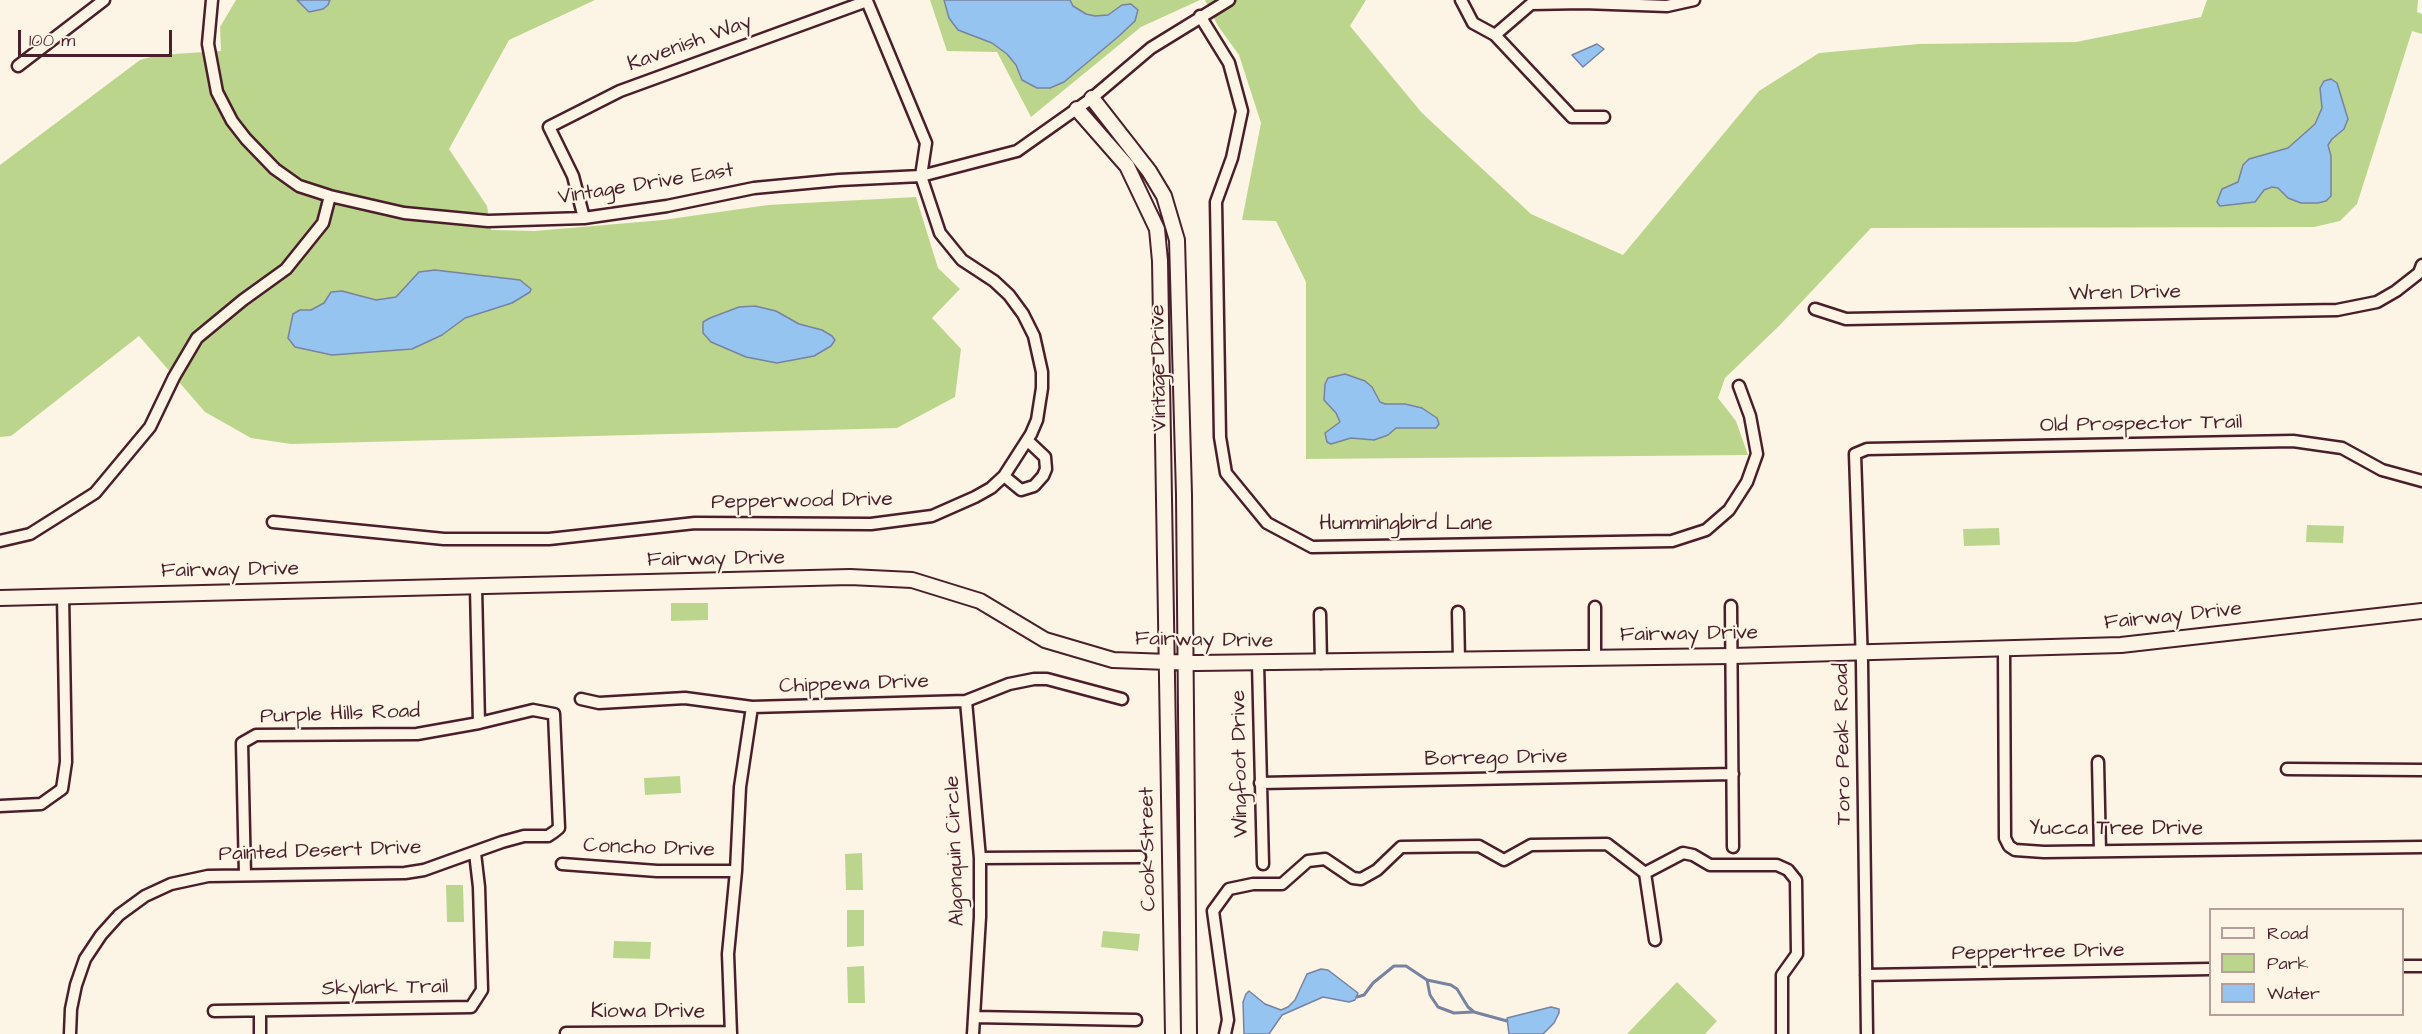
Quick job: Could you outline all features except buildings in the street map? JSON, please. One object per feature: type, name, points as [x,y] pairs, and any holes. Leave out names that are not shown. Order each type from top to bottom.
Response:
[{"type":"street","points":[[18,66],[104,0]]},
{"type":"street","name":"Vintage Drive East","points":[[212,0],[208,44],[217,92],[232,121],[275,169],[299,186],[330,196],[404,213],[489,221],[584,218],[667,206],[754,188],[839,180],[921,176],[1017,151],[1092,98],[1151,48],[1200,15],[1229,0]]},
{"type":"street","points":[[1461,0],[1473,23],[1495,35],[1572,117],[1604,117]]},
{"type":"street","points":[[1495,35],[1531,4],[1667,6],[1694,0]]},
{"type":"street","name":"Kavenish Way","points":[[584,218],[573,176],[549,127],[620,90],[867,1],[926,143],[921,176]]},
{"type":"street","name":"Hummingbird Lane","points":[[1200,15],[1229,63],[1242,111],[1232,158],[1216,202],[1220,437],[1226,473],[1267,523],[1312,547],[1672,541],[1706,530],[1729,510],[1747,482],[1757,454],[1750,416],[1739,386]]},
{"type":"street","name":"Vintage Drive","points":[[1092,98],[1164,196],[1177,240],[1184,495],[1185,663]]},
{"type":"street","name":"Vintage Drive","points":[[1077,109],[1127,166],[1157,229],[1160,261],[1166,663]]},
{"type":"street","name":"Pepperwood Drive","points":[[273,522],[444,539],[549,539],[695,523],[871,524],[932,516],[975,497],[991,488],[1004,476],[1028,441],[1037,420],[1042,372],[1034,336],[1023,314],[1009,295],[994,281],[962,260],[940,233],[921,176]]},
{"type":"street","points":[[0,541],[30,534],[95,493],[150,427],[174,376],[197,338],[285,269],[323,223],[330,196]]},
{"type":"street","name":"Wren Drive","points":[[1815,309],[1846,319],[2337,310],[2377,302],[2397,291],[2419,273],[2422,265]]},
{"type":"street","points":[[1004,476],[1021,490],[1034,486],[1043,476],[1046,469],[1045,457],[1028,441]]},
{"type":"street","name":"Old Prospector Trail","points":[[1855,454],[1867,449],[2293,441],[2342,448],[2382,470],[2422,481]]},
{"type":"street","name":"Toro Peak Road","points":[[1855,454],[1862,653],[1867,1034]]},
{"type":"street","name":"Fairway Drive","points":[[0,598],[850,577],[912,580],[980,601],[1045,640],[1113,660],[1166,663],[1321,663],[1732,656],[2121,645],[2422,611]]},
{"type":"street","points":[[476,587],[479,723]]},
{"type":"street","points":[[0,806],[41,804],[62,789],[66,762],[63,596]]},
{"type":"street","points":[[1731,606],[1733,847]]},
{"type":"street","points":[[1595,608],[1595,658]]},
{"type":"street","points":[[1458,612],[1459,660]]},
{"type":"street","points":[[1320,614],[1321,663]]},
{"type":"street","name":"Yucca Tree Drive","points":[[2004,649],[2005,838],[2009,846],[2024,852],[2422,846]]},
{"type":"street","name":"Cook Street","points":[[1166,663],[1173,1034]]},
{"type":"street","name":"Cook Street","points":[[1185,663],[1189,1034]]},
{"type":"street","name":"Wingfoot Drive","points":[[1258,663],[1263,864]]},
{"type":"street","name":"Chippewa Drive","points":[[581,699],[599,703],[685,698],[752,707],[966,702],[1009,684],[1034,678],[1047,679],[1122,699]]},
{"type":"street","name":"Algonquin Circle","points":[[966,702],[980,858],[980,917],[974,1034]]},
{"type":"street","points":[[731,1033],[728,954],[736,871],[740,787],[752,707]]},
{"type":"street","name":"Purple Hills Road","points":[[245,875],[242,743],[256,735],[417,734],[533,710],[554,714],[556,730]]},
{"type":"street","name":"Painted Desert Drive","points":[[70,1034],[71,1009],[85,959],[101,935],[119,915],[145,896],[171,884],[208,876],[405,873],[424,870],[524,836],[548,836],[559,828],[556,730]]},
{"type":"street","points":[[2098,762],[2100,851]]},
{"type":"street","points":[[2288,769],[2422,770]]},
{"type":"street","name":"Borrego Drive","points":[[1260,783],[1732,774]]},
{"type":"street","points":[[1225,1034],[1228,1020],[1213,910],[1230,889],[1253,884],[1282,884],[1308,861],[1325,859],[1353,878],[1361,879],[1377,870],[1401,847],[1479,846],[1504,860],[1531,845],[1607,844],[1645,873],[1655,940]]},
{"type":"street","name":"Skylark Trail","points":[[214,1011],[471,1007],[482,990],[479,887],[475,852]]},
{"type":"street","points":[[1645,873],[1683,853],[1693,855],[1710,865],[1777,865],[1788,870],[1796,880],[1797,954],[1782,975],[1782,1034]]},
{"type":"street","points":[[980,858],[1140,857]]},
{"type":"street","name":"Concho Drive","points":[[562,864],[657,871],[736,871]]},
{"type":"street","points":[[2404,966],[2422,966]]},
{"type":"street","name":"Peppertree Drive","points":[[1866,975],[2209,969]]},
{"type":"street","points":[[260,1011],[260,1034]]},
{"type":"street","points":[[974,1017],[1136,1020]]},
{"type":"street","name":"Kiowa Drive","points":[[566,1033],[731,1033]]},
{"type":"green space","points":[[236,0],[595,0],[509,40],[449,149],[487,206],[491,230],[535,231],[663,220],[768,205],[916,197],[938,268],[960,289],[932,318],[961,349],[955,397],[897,428],[291,444],[251,438],[205,412],[139,336],[11,436],[0,437],[0,165],[140,60],[158,55],[221,51],[220,27]]},
{"type":"green space","points":[[930,0],[1200,0],[1141,27],[1031,117],[997,52],[947,51]]},
{"type":"green space","points":[[1205,0],[1366,0],[1350,26],[1422,113],[1531,214],[1623,255],[1759,91],[1819,53],[1919,44],[2076,42],[2201,17],[2207,0],[2418,0],[2417,12],[2422,14],[2422,34],[2412,31],[2357,204],[2340,221],[2314,227],[1871,228],[1779,326],[1725,378],[1718,398],[1736,421],[1748,455],[1306,459],[1306,282],[1276,221],[1242,220],[1261,123],[1239,55],[1218,26]]},
{"type":"green space","points":[[2307,525],[2344,526],[2343,543],[2306,542]]},
{"type":"green space","points":[[1999,528],[2000,545],[1964,546],[1963,529]]},
{"type":"green space","points":[[671,603],[708,603],[708,620],[671,621]]},
{"type":"green space","points":[[680,776],[681,793],[645,795],[644,778]]},
{"type":"green space","points":[[862,853],[863,890],[846,890],[845,854]]},
{"type":"green space","points":[[446,885],[463,885],[464,922],[447,922]]},
{"type":"green space","points":[[847,910],[864,910],[864,946],[847,947]]},
{"type":"green space","points":[[1103,931],[1140,934],[1138,951],[1101,947]]},
{"type":"green space","points":[[614,941],[651,942],[650,959],[613,958]]},
{"type":"green space","points":[[864,966],[865,1003],[848,1003],[847,967]]},
{"type":"green space","points":[[1677,982],[1717,1021],[1705,1034],[1627,1034]]},
{"type":"water","points":[[297,0],[330,0],[323,9],[309,12]]},
{"type":"water","points":[[944,0],[1070,0],[1073,6],[1086,14],[1095,16],[1108,15],[1122,5],[1131,4],[1138,10],[1135,21],[1064,82],[1050,88],[1037,88],[1022,80],[1016,65],[1007,54],[992,43],[958,30],[949,18]]},
{"type":"water","points":[[1597,44],[1604,49],[1583,67],[1572,55]]},
{"type":"water","points":[[2331,79],[2337,83],[2348,119],[2344,129],[2328,145],[2331,156],[2331,196],[2326,201],[2318,203],[2301,203],[2288,198],[2278,188],[2272,187],[2264,190],[2255,202],[2220,206],[2217,202],[2222,189],[2238,182],[2243,165],[2249,159],[2288,148],[2315,124],[2322,108],[2320,88],[2324,81]]},
{"type":"water","points":[[435,270],[520,280],[531,289],[530,292],[512,303],[465,318],[442,335],[412,349],[332,355],[295,347],[288,338],[293,314],[300,310],[311,310],[324,303],[331,292],[342,291],[376,300],[396,297],[419,272]]},
{"type":"water","points":[[755,306],[776,311],[799,324],[822,330],[835,340],[831,346],[814,356],[777,363],[746,357],[711,342],[703,333],[703,322],[710,318],[739,307]]},
{"type":"water","points":[[1345,374],[1365,381],[1372,387],[1380,402],[1422,408],[1437,418],[1439,424],[1436,428],[1396,428],[1388,435],[1374,440],[1351,438],[1331,444],[1327,442],[1325,433],[1340,422],[1336,413],[1324,400],[1325,384],[1328,378]]},
{"type":"water","points":[[1321,969],[1328,970],[1358,993],[1355,1000],[1349,1002],[1323,997],[1282,1015],[1269,1034],[1244,1034],[1243,1002],[1249,991],[1265,1004],[1281,1010],[1295,1000],[1307,974]]},
{"type":"water","points":[[1551,1007],[1559,1009],[1559,1013],[1554,1023],[1543,1034],[1509,1034],[1507,1018]]},
{"type":"waterway","points":[[1357,997],[1364,995],[1373,983],[1394,966],[1406,966],[1427,980],[1451,985],[1457,989],[1468,1007],[1474,1012],[1507,1021]]},
{"type":"waterway","points":[[1427,980],[1430,995],[1438,1007],[1454,1013],[1473,1012]]}]
